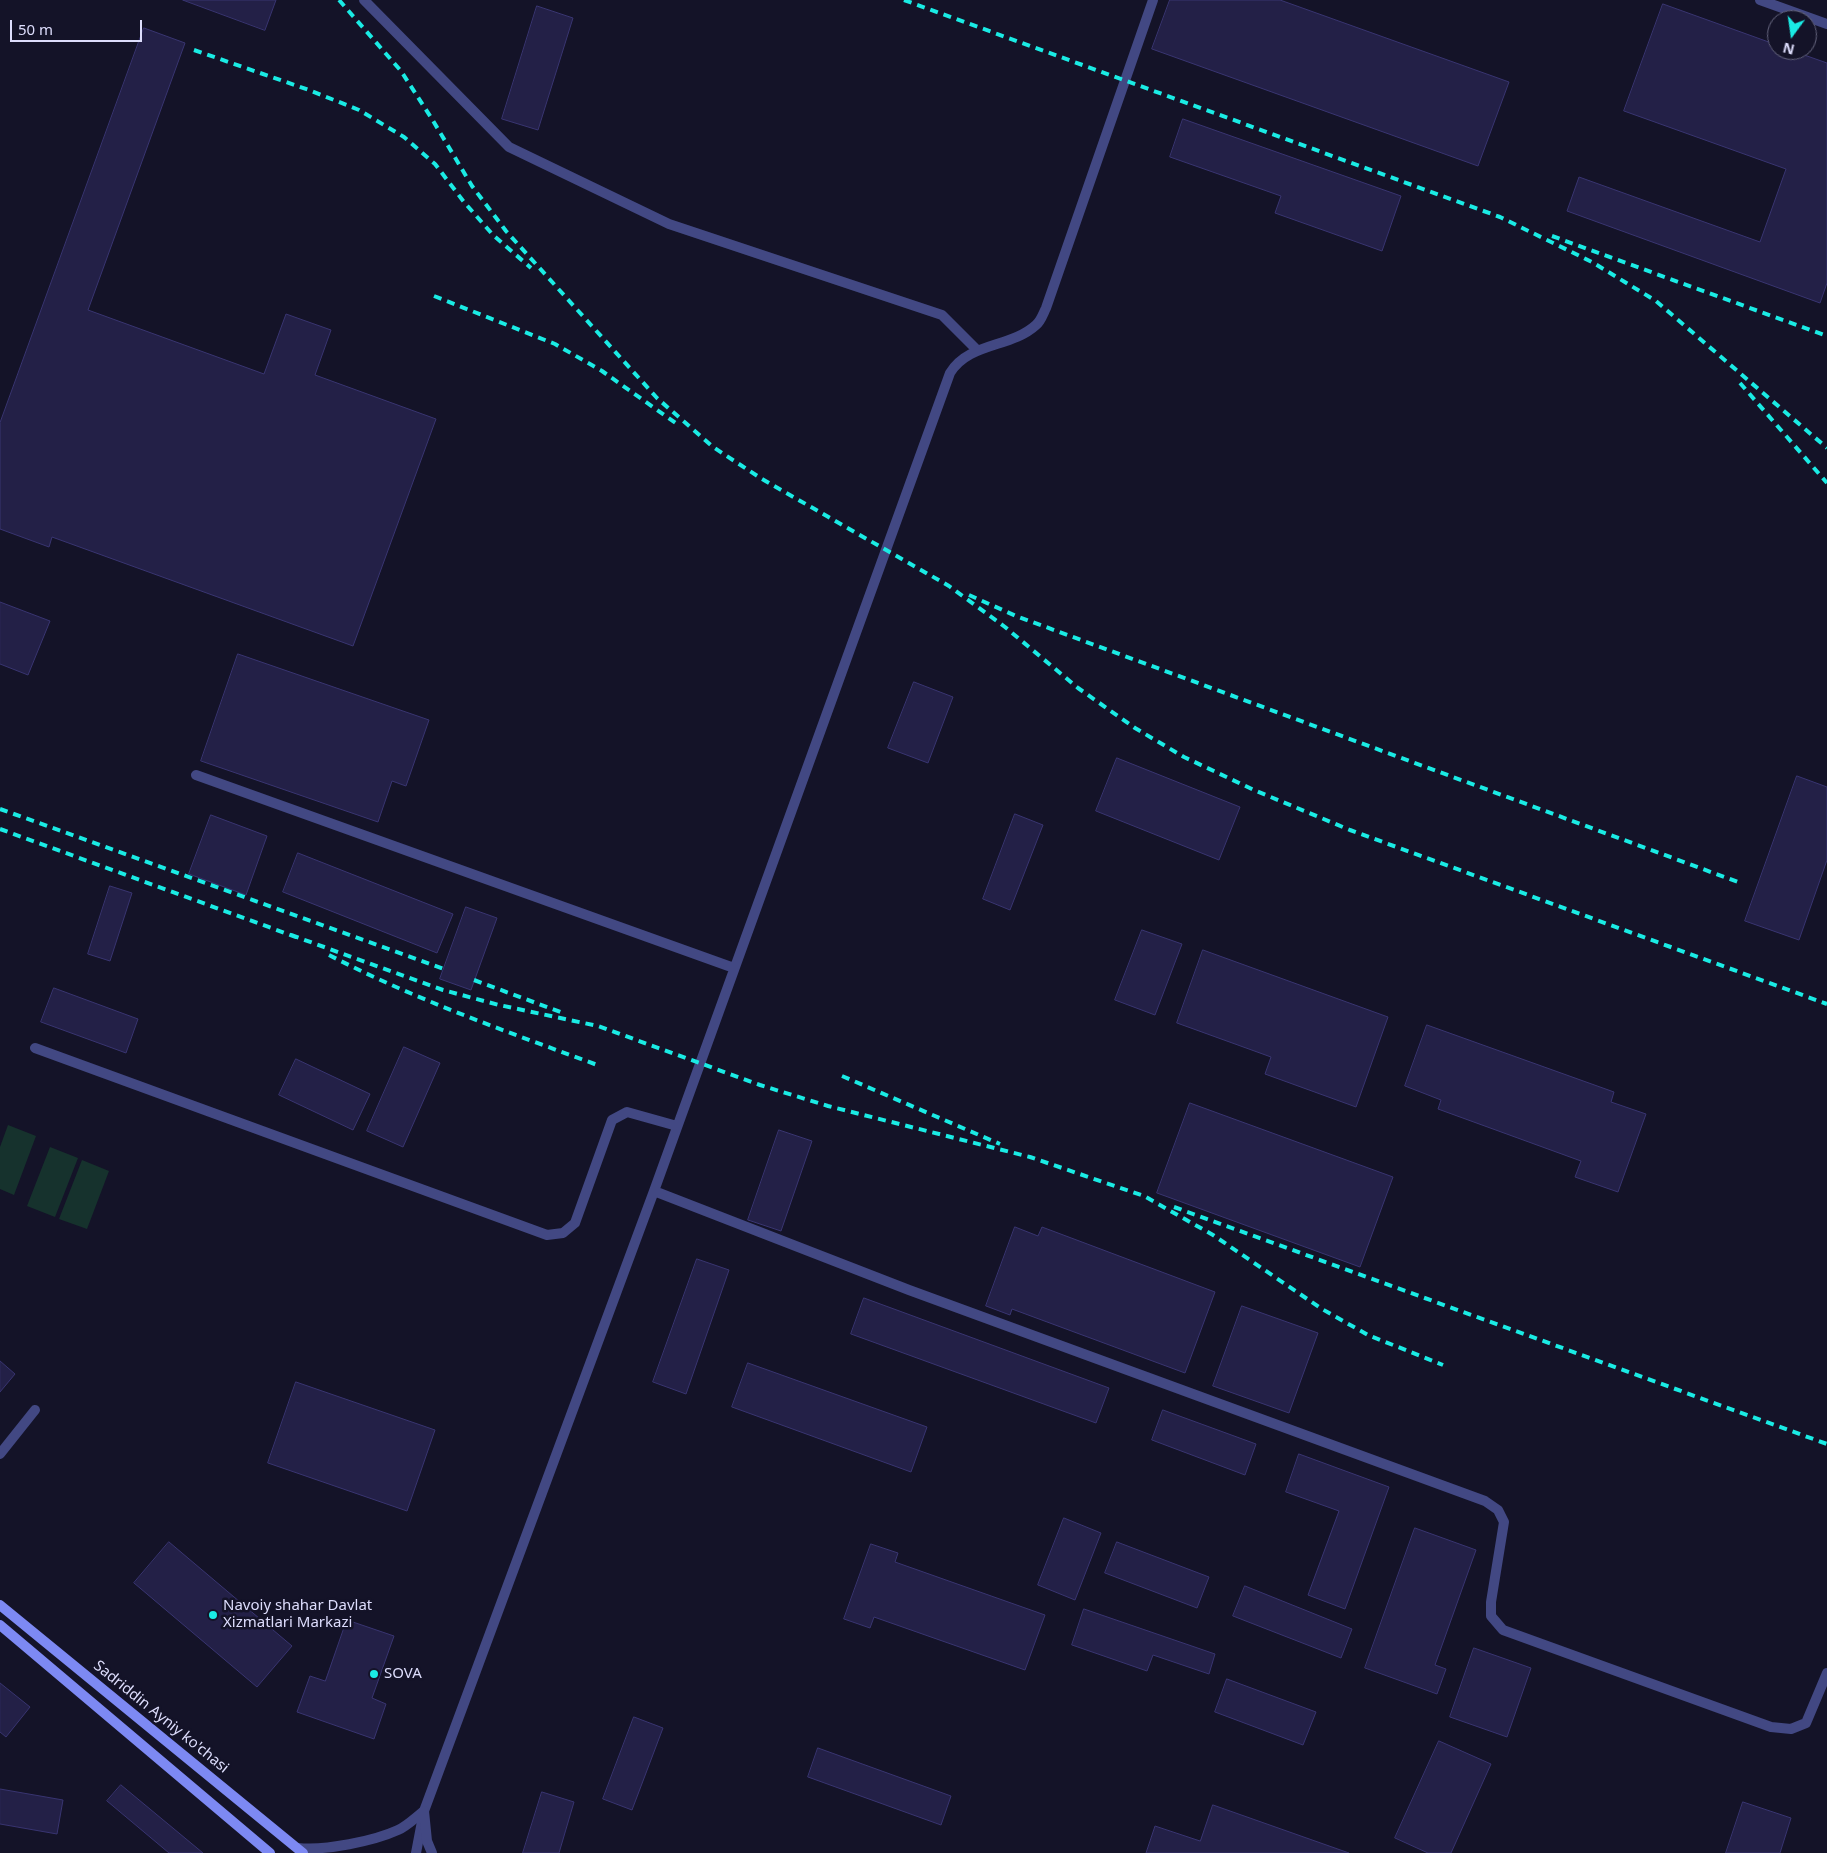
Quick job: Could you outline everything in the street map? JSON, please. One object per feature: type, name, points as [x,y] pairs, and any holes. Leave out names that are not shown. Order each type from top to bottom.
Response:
[{"type":"main road","name":"Sadriddin Ayniy ko'chasi","points":[[0,1604],[301,1851]]},
{"type":"main road","points":[[0,1625],[270,1853]]},
{"type":"street","points":[[364,0],[509,147],[669,224],[942,316],[976,350]]},
{"type":"street","points":[[416,1853],[424,1811],[654,1191],[950,373],[954,365],[976,350],[1024,334],[1038,323],[1046,308],[1153,0]]},
{"type":"street","points":[[1760,0],[1827,24]]},
{"type":"street","points":[[196,775],[734,968]]},
{"type":"street","points":[[35,1048],[547,1235],[563,1233],[575,1223],[612,1120],[628,1112],[677,1126]]},
{"type":"street","points":[[654,1191],[918,1294],[1485,1501],[1498,1510],[1504,1522],[1490,1602],[1491,1616],[1503,1630],[1770,1727],[1791,1729],[1806,1723],[1827,1673]]},
{"type":"street","points":[[0,1454],[35,1410]]},
{"type":"street","points":[[301,1851],[372,1838],[400,1830],[424,1811]]},
{"type":"street","points":[[424,1811],[427,1841],[432,1853]]},
{"type":"green space","points":[[8,1125],[36,1136],[14,1195],[0,1189],[0,1147]]},
{"type":"green space","points":[[50,1147],[78,1158],[55,1217],[27,1206]]},
{"type":"green space","points":[[82,1160],[109,1171],[87,1229],[59,1219]]},
{"type":"building","points":[[183,0],[276,0],[265,30]]},
{"type":"building","points":[[1170,0],[1280,0],[1509,82],[1478,166],[1152,49]]},
{"type":"building","points":[[1663,4],[1767,41],[1767,60],[1817,59],[1827,63],[1827,283],[1820,303],[1567,211],[1579,177],[1760,242],[1786,169],[1624,111]]},
{"type":"building","points":[[537,6],[573,18],[538,130],[502,119]]},
{"type":"building","points":[[144,28],[185,43],[88,310],[264,374],[286,314],[331,330],[315,375],[436,419],[353,646],[52,537],[49,547],[0,529],[0,423]]},
{"type":"building","points":[[1183,119],[1401,196],[1382,251],[1275,213],[1281,196],[1170,157]]},
{"type":"building","points":[[0,602],[50,621],[28,675],[0,664]]},
{"type":"building","points":[[238,654],[429,720],[406,786],[392,781],[378,822],[201,761]]},
{"type":"building","points":[[914,682],[953,697],[928,763],[888,748]]},
{"type":"building","points":[[1117,758],[1240,807],[1219,860],[1096,811]]},
{"type":"building","points":[[1797,776],[1827,787],[1827,860],[1799,940],[1745,921]]},
{"type":"building","points":[[1015,814],[1043,825],[1010,910],[983,899]]},
{"type":"building","points":[[211,815],[267,836],[246,895],[189,874]]},
{"type":"building","points":[[298,853],[453,914],[437,953],[283,892]]},
{"type":"building","points":[[110,886],[132,893],[110,961],[88,954]]},
{"type":"building","points":[[466,907],[497,918],[471,990],[440,979]]},
{"type":"building","points":[[1142,930],[1182,944],[1155,1015],[1115,1000]]},
{"type":"building","points":[[1203,950],[1388,1017],[1356,1107],[1265,1074],[1271,1057],[1177,1023]]},
{"type":"building","points":[[54,988],[138,1019],[126,1053],[41,1022]]},
{"type":"building","points":[[1427,1025],[1614,1092],[1611,1102],[1646,1114],[1618,1192],[1575,1177],[1581,1161],[1438,1109],[1441,1100],[1405,1086]]},
{"type":"building","points":[[404,1047],[440,1063],[403,1147],[367,1131]]},
{"type":"building","points":[[296,1059],[370,1094],[353,1130],[279,1095]]},
{"type":"building","points":[[1190,1103],[1393,1177],[1360,1267],[1157,1193]]},
{"type":"building","points":[[779,1130],[812,1141],[781,1231],[748,1220]]},
{"type":"building","points":[[1015,1227],[1038,1236],[1042,1227],[1215,1292],[1185,1373],[1012,1309],[1010,1315],[986,1306]]},
{"type":"building","points":[[697,1259],[729,1270],[686,1394],[653,1382]]},
{"type":"building","points":[[864,1298],[1109,1388],[1096,1423],[851,1334]]},
{"type":"building","points":[[1242,1306],[1318,1333],[1289,1413],[1213,1386]]},
{"type":"building","points":[[0,1361],[15,1374],[0,1392]]},
{"type":"building","points":[[748,1363],[927,1427],[911,1472],[732,1407]]},
{"type":"building","points":[[296,1382],[435,1430],[407,1511],[268,1463]]},
{"type":"building","points":[[1163,1410],[1256,1444],[1245,1475],[1152,1440]]},
{"type":"building","points":[[1299,1454],[1389,1487],[1345,1609],[1308,1595],[1339,1511],[1286,1492]]},
{"type":"building","points":[[1064,1518],[1101,1533],[1075,1600],[1038,1585]]},
{"type":"building","points":[[1415,1528],[1476,1550],[1435,1665],[1446,1669],[1437,1694],[1365,1668]]},
{"type":"building","name":"Navoiy shahar Davlat Xizmatlari Markazi","points":[[169,1542],[292,1646],[257,1687],[134,1583]]},
{"type":"building","points":[[1117,1542],[1209,1577],[1197,1608],[1105,1573]]},
{"type":"building","points":[[871,1544],[898,1553],[895,1562],[1045,1615],[1025,1670],[874,1617],[870,1628],[844,1619]]},
{"type":"building","points":[[1245,1586],[1352,1629],[1341,1658],[1233,1616]]},
{"type":"building","points":[[1084,1609],[1215,1654],[1209,1674],[1153,1655],[1147,1671],[1072,1645]]},
{"type":"building","points":[[347,1620],[394,1636],[372,1698],[386,1704],[374,1739],[297,1712],[310,1676],[325,1681]]},
{"type":"building","points":[[1474,1648],[1531,1668],[1507,1737],[1450,1717]]},
{"type":"building","points":[[1227,1679],[1316,1712],[1303,1745],[1215,1712]]},
{"type":"building","points":[[0,1683],[30,1707],[6,1737],[0,1732]]},
{"type":"building","points":[[634,1717],[663,1728],[632,1810],[603,1799]]},
{"type":"building","points":[[1439,1741],[1491,1764],[1451,1853],[1428,1853],[1395,1838]]},
{"type":"building","points":[[818,1748],[951,1796],[941,1825],[808,1777]]},
{"type":"building","points":[[121,1785],[203,1853],[169,1853],[107,1801]]},
{"type":"building","points":[[0,1789],[63,1800],[57,1834],[0,1824]]},
{"type":"building","points":[[542,1792],[574,1802],[559,1853],[523,1853]]},
{"type":"building","points":[[1743,1802],[1791,1818],[1780,1853],[1726,1853]]},
{"type":"building","points":[[1213,1805],[1349,1853],[1146,1853],[1155,1826],[1200,1841]]},
{"type":"railway","points":[[339,0],[401,71],[472,186],[506,231],[657,398],[713,447],[762,479],[949,586],[1005,627],[1078,688],[1135,728],[1184,757],[1254,790],[1350,830],[1827,1004]]},
{"type":"railway","points":[[904,0],[1500,217],[1592,262],[1656,301],[1827,448]]},
{"type":"railway","points":[[194,50],[309,90],[359,110],[404,137],[435,164],[464,202],[493,235],[531,268]]},
{"type":"railway","points":[[1552,236],[1827,336]]},
{"type":"railway","points":[[434,296],[555,344],[602,371],[677,424]]},
{"type":"railway","points":[[1740,383],[1827,483]]},
{"type":"railway","points":[[969,595],[1016,616],[1738,882]]},
{"type":"railway","points":[[0,809],[444,969]]},
{"type":"railway","points":[[0,829],[296,937]]},
{"type":"railway","points":[[291,935],[443,990],[499,1005],[598,1026],[760,1085],[828,1106],[1030,1157],[1144,1196],[1213,1235],[1322,1309],[1368,1335],[1443,1365]]},
{"type":"railway","points":[[329,955],[429,1001],[600,1066]]},
{"type":"railway","points":[[474,980],[563,1013]]},
{"type":"railway","points":[[842,1076],[1000,1144]]},
{"type":"railway","points":[[1174,1207],[1827,1444]]},
{"type":"place","name":"Navoiy shahar Davlat Xizmatlari Markazi","points":[[213,1615]]},
{"type":"place","name":"SOVA","points":[[374,1674]]}]
